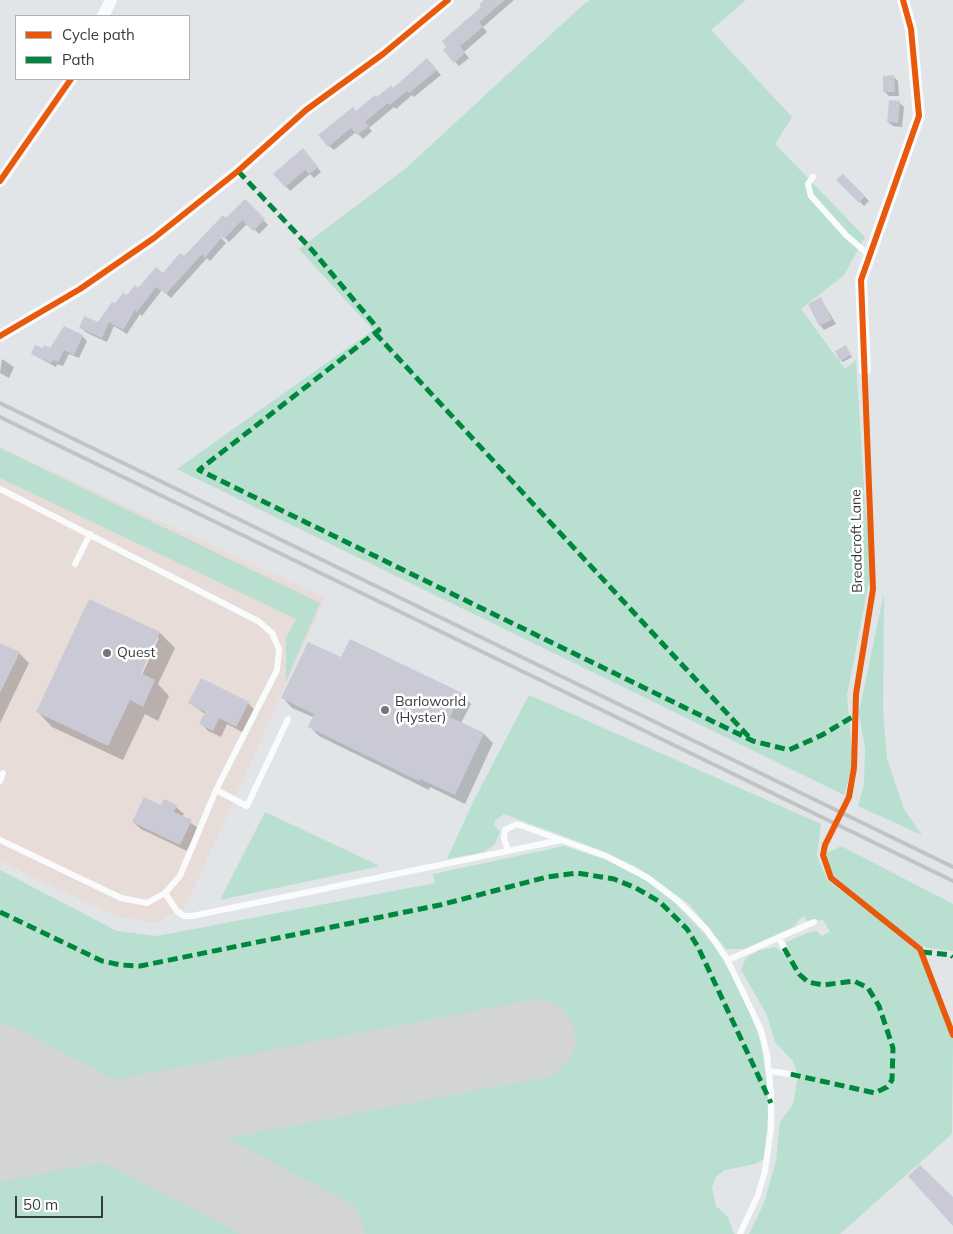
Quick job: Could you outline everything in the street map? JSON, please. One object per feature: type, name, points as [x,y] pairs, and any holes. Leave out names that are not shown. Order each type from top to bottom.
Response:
[{"type":"street","points":[[103,15],[111,0]]},
{"type":"street","points":[[0,336],[80,290],[154,238],[238,171],[306,110],[398,42],[448,0]]},
{"type":"street","points":[[865,370],[861,280],[919,116],[911,29],[903,0]]},
{"type":"street","points":[[0,181],[70,80]]},
{"type":"lane","points":[[813,177],[808,184],[811,196],[846,235],[870,256]]},
{"type":"lane","points":[[0,489],[258,621],[272,633],[279,649],[277,670],[216,790],[180,876],[165,893],[147,903],[121,898],[0,840]]},
{"type":"lane","points":[[75,564],[90,534]]},
{"type":"lane","points":[[216,790],[247,806],[288,719]]},
{"type":"lane","points":[[0,781],[3,773]]},
{"type":"lane","points":[[508,851],[504,834],[508,827],[523,825],[606,856],[658,885],[686,908],[706,929],[728,960],[761,1030],[769,1071],[772,1112],[769,1148],[758,1195],[740,1234]]},
{"type":"lane","points":[[165,893],[177,911],[184,916],[192,916],[562,840]]},
{"type":"lane","points":[[728,960],[814,922]]},
{"type":"lane","points":[[780,938],[784,948]]},
{"type":"lane","points":[[769,1071],[790,1074]]},
{"type":"shaded area","points":[[0,447],[325,598],[186,906],[156,923],[115,916],[0,861]]},
{"type":"green space","points":[[591,0],[746,0],[711,30],[792,117],[775,144],[865,237],[844,275],[801,309],[845,369],[856,360],[865,505],[873,561],[847,695],[853,764],[844,795],[177,469],[373,330],[299,249],[405,169],[585,3]]},
{"type":"green space","points":[[0,448],[320,603],[286,681],[286,638],[296,619],[0,478]]},
{"type":"green space","points":[[884,593],[883,709],[887,759],[904,809],[922,835],[858,806],[864,785],[865,749],[859,712]]},
{"type":"green space","points":[[529,695],[821,824],[817,855],[827,880],[917,948],[953,1036],[952,1134],[840,1234],[749,1234],[764,1203],[776,1161],[780,1122],[793,1104],[798,1076],[793,1061],[775,1042],[767,1015],[741,970],[746,958],[760,950],[776,947],[783,953],[788,949],[786,942],[807,933],[817,931],[821,936],[830,932],[823,920],[806,921],[806,916],[799,919],[795,926],[744,949],[726,949],[689,904],[637,867],[600,850],[504,814],[495,821],[494,825],[500,832],[494,845],[484,852],[447,859],[473,802]]},
{"type":"green space","points":[[265,812],[380,866],[220,900]]},
{"type":"green space","points":[[564,846],[607,860],[645,880],[673,901],[712,942],[732,975],[751,1015],[761,1043],[767,1085],[768,1116],[763,1160],[755,1164],[725,1170],[716,1177],[712,1188],[716,1206],[728,1217],[734,1234],[0,1234],[0,870],[117,931],[157,936],[435,883],[433,874]]},
{"type":"green space","points":[[841,846],[953,904],[953,951],[923,947],[844,889],[833,877],[825,854]]},
{"type":"building","points":[[484,0],[505,0],[479,22],[483,27],[460,46],[465,53],[454,63],[443,50],[446,47],[442,41],[481,7],[479,4]]},
{"type":"building","points":[[427,58],[437,70],[409,93],[407,91],[390,105],[388,103],[365,122],[369,126],[357,135],[351,128],[328,147],[318,135],[353,107],[356,111],[375,95],[377,97],[391,85],[393,88]]},
{"type":"building","points":[[894,75],[895,92],[883,92],[883,76]]},
{"type":"building","points":[[889,100],[900,101],[898,123],[887,122]]},
{"type":"building","points":[[303,148],[318,167],[309,174],[305,170],[285,187],[273,174]]},
{"type":"building","points":[[843,174],[865,196],[859,203],[836,180]]},
{"type":"building","points":[[245,199],[265,219],[253,231],[242,220],[224,239],[222,237],[205,258],[202,254],[166,294],[156,287],[137,312],[135,310],[123,330],[109,322],[102,338],[79,328],[84,316],[98,322],[112,302],[115,303],[123,293],[127,295],[135,285],[138,288],[156,267],[163,273],[180,253],[184,256],[223,215],[226,218]]},
{"type":"building","points":[[821,297],[832,320],[819,326],[808,304]]},
{"type":"building","points":[[64,326],[83,335],[74,355],[64,350],[58,362],[53,360],[51,363],[31,354],[35,345],[43,348],[44,345],[50,348]]},
{"type":"building","points":[[846,345],[851,355],[840,361],[835,351]]},
{"type":"building","name":"Quest","points":[[89,599],[160,632],[141,673],[155,680],[143,707],[130,700],[108,746],[36,712]]},
{"type":"building","name":"Barloworld (Hyster)","points":[[350,639],[462,693],[450,717],[484,733],[455,795],[420,779],[419,781],[308,727],[314,714],[281,698],[308,642],[341,657]]},
{"type":"building","points":[[0,643],[20,652],[0,693]]},
{"type":"building","points":[[201,678],[249,702],[236,727],[219,718],[213,731],[199,724],[205,712],[188,703]]},
{"type":"building","points":[[144,797],[161,805],[164,799],[177,805],[174,812],[192,820],[180,845],[132,822]]},
{"type":"building","points":[[920,1165],[953,1197],[953,1226],[908,1176]]},
{"type":"runway","points":[[0,1142],[536,1039]]},
{"type":"runway","points":[[0,1064],[325,1234]]},
{"type":"railway","points":[[0,403],[953,867]]},
{"type":"railway","points":[[0,417],[953,881]]},
{"type":"marked path","points":[[238,171],[312,250],[379,330],[199,470],[753,741],[789,750],[822,735],[854,716]]},
{"type":"marked path","points":[[375,333],[749,737]]},
{"type":"marked path","points":[[0,912],[102,961],[140,966],[440,905],[547,877],[577,873],[614,879],[636,888],[660,902],[687,929],[698,947],[771,1103]]},
{"type":"marked path","points":[[784,948],[799,974],[808,982],[823,985],[854,981],[868,988],[879,1006],[893,1048],[892,1080],[887,1087],[875,1093],[790,1074]]},
{"type":"marked path","points":[[922,952],[951,955],[953,957]]},
{"type":"cycle path","points":[[0,336],[80,289],[154,238],[238,171],[306,110],[383,54],[448,0]]},
{"type":"cycle path","name":"Breadcroft Lane","points":[[903,0],[911,29],[919,116],[861,280],[873,589],[856,694],[854,768],[849,797],[825,845],[823,855],[831,878],[920,949],[953,1035]]},
{"type":"cycle path","points":[[0,181],[70,80]]},
{"type":"place","name":"Quest","points":[[107,653]]},
{"type":"place","name":"Barloworld (Hyster)","points":[[385,710]]}]
